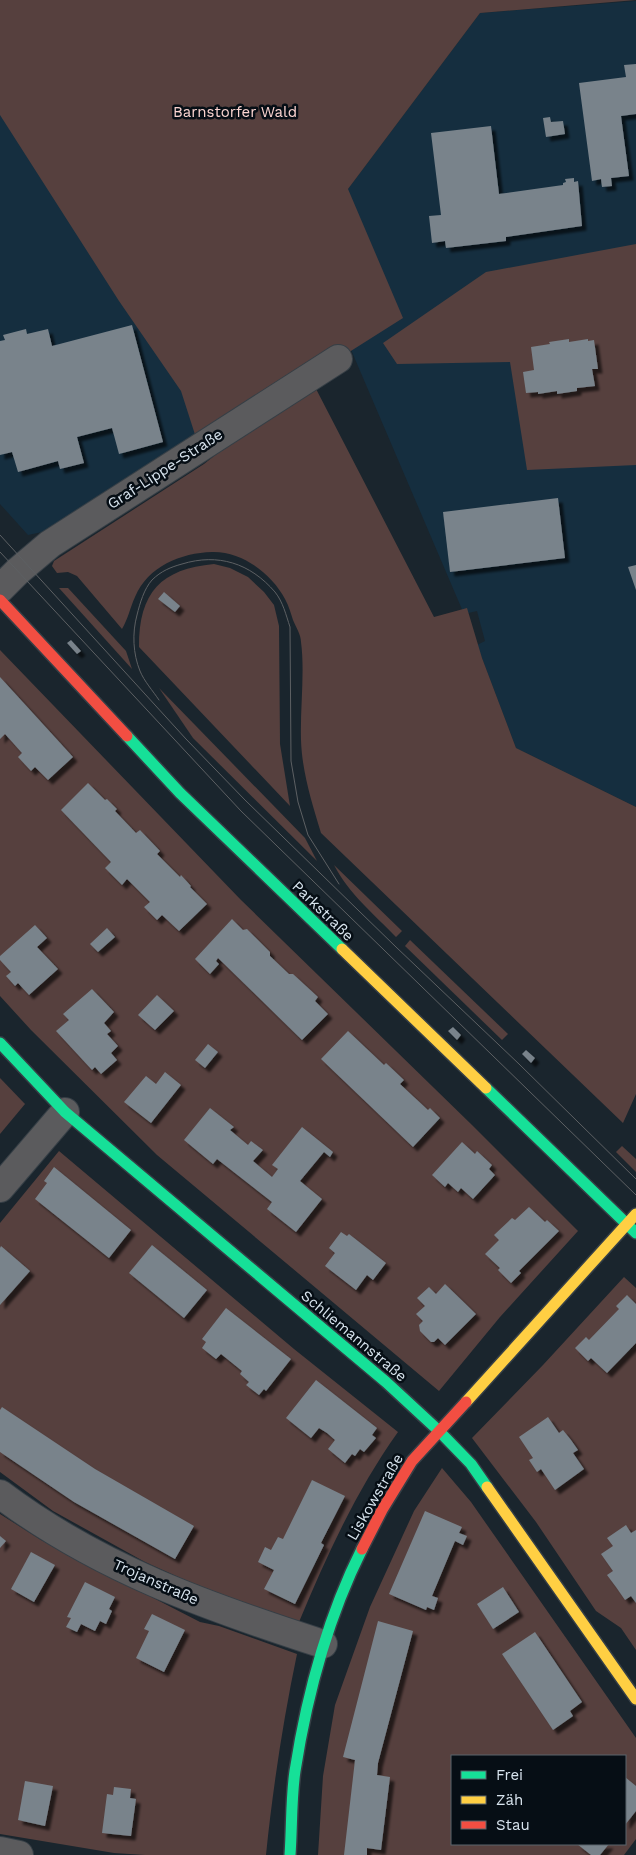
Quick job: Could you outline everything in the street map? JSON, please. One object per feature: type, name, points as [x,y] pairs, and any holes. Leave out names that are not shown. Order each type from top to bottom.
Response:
[{"type":"street","name":"Graf-Lippe-Straße","points":[[0,589],[50,544],[338,359]]},
{"type":"street","name":"Parkstraße","points":[[0,600],[180,793],[636,1234]]},
{"type":"street","name":"Schliemannstraße","points":[[0,1042],[65,1112],[386,1382],[439,1431],[471,1464],[636,1700]]},
{"type":"street","points":[[0,1188],[65,1112]]},
{"type":"street","name":"Liskowstraße","points":[[290,1855],[295,1773],[309,1697],[323,1644],[350,1573],[382,1510],[412,1460],[636,1214]]},
{"type":"street","name":"Trojanstraße","points":[[0,1494],[82,1548],[147,1580],[219,1610],[323,1644]]},
{"type":"street","points":[[0,1851],[19,1855]]},
{"type":"shaded area","points":[[636,1],[636,807],[516,748],[477,645],[485,641],[477,611],[464,614],[349,345],[47,539],[42,532],[28,535],[0,504],[0,8],[202,245],[348,189],[480,13]]},
{"type":"green space","name":"Barnstorfer Wald","points":[[0,0],[636,0],[480,13],[348,189],[403,318],[199,447],[181,391],[119,301],[0,115]]},
{"type":"green space","points":[[636,244],[636,465],[527,470],[510,362],[397,364],[383,343],[486,272]]},
{"type":"green space","points":[[314,385],[434,617],[467,608],[482,658],[516,748],[636,807],[636,1094],[623,1123],[321,833],[303,764],[301,728],[303,666],[301,639],[285,599],[264,573],[245,560],[223,553],[200,553],[177,559],[157,569],[148,577],[135,597],[122,629],[77,576],[68,572],[57,573],[52,566],[54,561],[204,464],[248,429]]},
{"type":"green space","points":[[214,564],[230,568],[248,577],[264,592],[274,605],[279,626],[280,744],[290,806],[139,647],[143,612],[149,598],[157,587],[167,578],[180,571]]},
{"type":"green space","points":[[59,588],[68,588],[126,651],[132,669]]},
{"type":"green space","points":[[0,650],[241,900],[578,1231],[500,1317],[439,1391],[157,1155],[31,1030],[0,996]]},
{"type":"green space","points":[[159,688],[305,838],[317,861],[193,738]]},
{"type":"green space","points":[[334,865],[402,931],[396,937],[354,894]]},
{"type":"green space","points":[[410,940],[508,1034],[502,1040],[405,946]]},
{"type":"green space","points":[[0,1078],[25,1104],[0,1134]]},
{"type":"green space","points":[[622,1146],[636,1159],[636,1172],[616,1152]]},
{"type":"green space","points":[[59,1151],[294,1349],[398,1432],[369,1477],[343,1524],[299,1622],[240,1605],[145,1562],[53,1511],[0,1472],[0,1223]]},
{"type":"green space","points":[[624,1277],[636,1288],[636,1650],[621,1628],[596,1611],[536,1522],[472,1438],[543,1365]]},
{"type":"green space","points":[[442,1468],[471,1502],[636,1738],[636,1839],[624,1855],[318,1855],[323,1776],[335,1705],[370,1607],[414,1511]]},
{"type":"green space","points":[[0,1514],[41,1540],[200,1622],[219,1626],[297,1654],[279,1754],[266,1855],[145,1855],[114,1853],[0,1834]]},
{"type":"building","points":[[636,64],[636,114],[621,116],[629,176],[611,178],[612,186],[602,187],[601,179],[592,181],[579,83],[626,77],[624,65]]},
{"type":"building","points":[[550,117],[551,122],[563,121],[565,134],[546,137],[543,118]]},
{"type":"building","points":[[491,126],[499,194],[563,185],[566,182],[565,179],[574,178],[574,182],[578,181],[582,226],[506,237],[506,241],[446,248],[445,241],[432,243],[429,216],[441,215],[431,133]]},
{"type":"building","points":[[132,325],[163,442],[119,454],[112,428],[77,437],[84,463],[60,469],[58,461],[18,472],[12,452],[0,455],[0,341],[5,340],[3,335],[26,329],[27,334],[48,329],[52,346]]},
{"type":"building","points":[[569,339],[569,342],[594,340],[598,369],[592,369],[595,386],[577,388],[577,391],[557,394],[557,391],[538,394],[538,392],[526,393],[523,372],[534,370],[531,347]]},
{"type":"building","points":[[558,498],[565,558],[450,572],[443,512]]},
{"type":"building","points":[[636,565],[636,590],[628,567]]},
{"type":"building","points":[[164,592],[180,606],[175,612],[158,599]]},
{"type":"building","points":[[71,640],[81,651],[77,654],[67,643]]},
{"type":"building","points":[[0,677],[73,757],[48,780],[35,767],[31,771],[18,757],[22,753],[5,734],[0,739]]},
{"type":"building","points":[[88,783],[117,809],[115,811],[136,833],[140,830],[160,851],[157,854],[180,877],[181,875],[207,904],[179,931],[162,915],[157,920],[144,907],[150,902],[127,879],[122,885],[105,868],[111,862],[61,810]]},
{"type":"building","points":[[232,919],[243,930],[247,929],[270,952],[270,956],[318,997],[315,1001],[328,1014],[302,1040],[218,958],[216,961],[219,964],[210,974],[195,959]]},
{"type":"building","points":[[35,925],[47,938],[37,947],[58,969],[29,995],[18,983],[15,986],[6,976],[11,972],[0,960],[0,956]]},
{"type":"building","points":[[107,928],[115,937],[98,952],[90,944]]},
{"type":"building","points":[[92,989],[114,1012],[104,1023],[111,1031],[107,1034],[118,1046],[111,1053],[117,1060],[101,1074],[95,1067],[92,1070],[56,1031],[69,1020],[63,1014]]},
{"type":"building","points":[[157,995],[174,1011],[155,1030],[138,1015]]},
{"type":"building","points":[[453,1027],[461,1035],[457,1040],[448,1031]]},
{"type":"building","points":[[348,1031],[384,1065],[386,1063],[404,1080],[400,1084],[428,1110],[430,1108],[440,1118],[413,1147],[321,1059]]},
{"type":"building","points":[[208,1044],[218,1052],[205,1068],[195,1060]]},
{"type":"building","points":[[526,1050],[535,1058],[531,1063],[522,1054]]},
{"type":"building","points":[[165,1072],[181,1085],[151,1123],[124,1102],[146,1076],[156,1084]]},
{"type":"building","points":[[210,1108],[234,1127],[230,1130],[248,1145],[251,1141],[263,1150],[253,1161],[272,1177],[278,1169],[272,1165],[302,1127],[333,1152],[330,1157],[324,1152],[300,1181],[322,1199],[296,1232],[267,1209],[272,1202],[217,1159],[213,1164],[184,1140]]},
{"type":"building","points":[[462,1142],[475,1154],[477,1151],[492,1165],[489,1169],[495,1175],[473,1199],[461,1188],[458,1192],[448,1183],[445,1187],[432,1175]]},
{"type":"building","points":[[54,1167],[131,1230],[109,1258],[35,1199],[47,1183],[44,1181]]},
{"type":"building","points":[[529,1207],[545,1222],[547,1220],[559,1231],[519,1271],[521,1273],[511,1283],[498,1270],[500,1268],[485,1254],[499,1240],[494,1235],[512,1218],[515,1220]]},
{"type":"building","points":[[341,1232],[347,1236],[349,1234],[386,1263],[373,1280],[367,1275],[356,1290],[325,1266],[335,1253],[329,1248]]},
{"type":"building","points":[[152,1245],[207,1290],[184,1318],[129,1273]]},
{"type":"building","points":[[1,1246],[30,1271],[0,1305],[0,1248]]},
{"type":"building","points":[[445,1284],[476,1314],[445,1345],[438,1338],[431,1342],[420,1331],[419,1325],[423,1321],[416,1314],[425,1306],[417,1298],[429,1287],[436,1294]]},
{"type":"building","points":[[627,1295],[636,1304],[636,1343],[607,1373],[591,1358],[588,1361],[575,1348],[586,1337],[589,1340],[619,1309],[616,1306]]},
{"type":"building","points":[[226,1308],[291,1359],[266,1391],[264,1389],[259,1395],[246,1385],[249,1382],[240,1374],[242,1371],[221,1354],[216,1359],[202,1348],[206,1342],[202,1339]]},
{"type":"building","points":[[316,1380],[377,1428],[372,1435],[376,1438],[364,1452],[360,1449],[355,1456],[352,1454],[345,1463],[328,1449],[335,1440],[327,1433],[319,1428],[311,1438],[286,1418]]},
{"type":"building","points":[[2,1407],[95,1469],[194,1526],[175,1559],[74,1502],[0,1452],[0,1410]]},
{"type":"building","points":[[548,1417],[559,1433],[563,1430],[578,1450],[573,1453],[584,1469],[555,1490],[541,1469],[537,1472],[529,1460],[533,1458],[519,1437]]},
{"type":"building","points":[[312,1480],[345,1496],[321,1543],[324,1545],[295,1604],[264,1589],[274,1570],[258,1562],[265,1547],[271,1550],[278,1537],[283,1539]]},
{"type":"building","points":[[425,1511],[462,1527],[459,1533],[467,1536],[463,1545],[455,1541],[432,1596],[438,1598],[434,1610],[427,1607],[426,1610],[389,1594]]},
{"type":"building","points":[[626,1525],[631,1533],[636,1530],[636,1603],[631,1596],[625,1600],[607,1575],[613,1571],[601,1554],[613,1546],[607,1538]]},
{"type":"building","points":[[0,1536],[6,1541],[0,1548]]},
{"type":"building","points":[[31,1552],[55,1565],[34,1602],[11,1589]]},
{"type":"building","points":[[85,1582],[115,1597],[109,1609],[112,1611],[106,1624],[100,1621],[95,1631],[81,1624],[77,1632],[66,1627],[71,1618],[67,1617]]},
{"type":"building","points":[[503,1587],[519,1612],[493,1629],[477,1604]]},
{"type":"building","points":[[152,1614],[185,1630],[164,1672],[136,1658],[149,1631],[144,1629]]},
{"type":"building","points":[[378,1621],[413,1631],[378,1763],[377,1775],[390,1777],[381,1850],[367,1848],[367,1855],[344,1855],[355,1760],[343,1757]]},
{"type":"building","points":[[535,1632],[582,1702],[570,1711],[573,1716],[553,1730],[502,1654]]},
{"type":"building","points":[[626,1778],[636,1786],[636,1811],[626,1824]]},
{"type":"building","points":[[25,1781],[53,1786],[45,1826],[18,1820]]},
{"type":"building","points":[[114,1787],[131,1789],[130,1798],[136,1799],[131,1836],[102,1833],[107,1794],[113,1795]]},
{"type":"building","points":[[578,1845],[608,1845],[600,1855],[591,1855]]},
{"type":"tram line","points":[[0,535],[186,739],[245,800],[636,1179]]},
{"type":"tram line","points":[[0,552],[241,811],[636,1195]]},
{"type":"tram line","points":[[159,700],[140,671],[134,643],[134,629],[139,606],[152,580],[174,566],[195,561],[221,560],[244,567],[265,582],[280,600],[290,627],[291,761],[298,802],[308,835],[339,884]]},
{"type":"traffic: fast","points":[[127,736],[180,793],[342,949]]},
{"type":"traffic: fast","points":[[0,1043],[65,1112],[386,1382],[439,1431],[471,1464],[487,1487]]},
{"type":"traffic: fast","points":[[486,1088],[636,1233]]},
{"type":"traffic: fast","points":[[290,1855],[295,1771],[312,1685],[338,1602],[362,1549]]},
{"type":"traffic: slow","points":[[342,949],[486,1088]]},
{"type":"traffic: slow","points":[[466,1402],[636,1214]]},
{"type":"traffic: slow","points":[[487,1487],[636,1699]]},
{"type":"traffic: jam","points":[[0,600],[127,736]]},
{"type":"traffic: jam","points":[[362,1549],[382,1510],[412,1461],[466,1402]]}]
